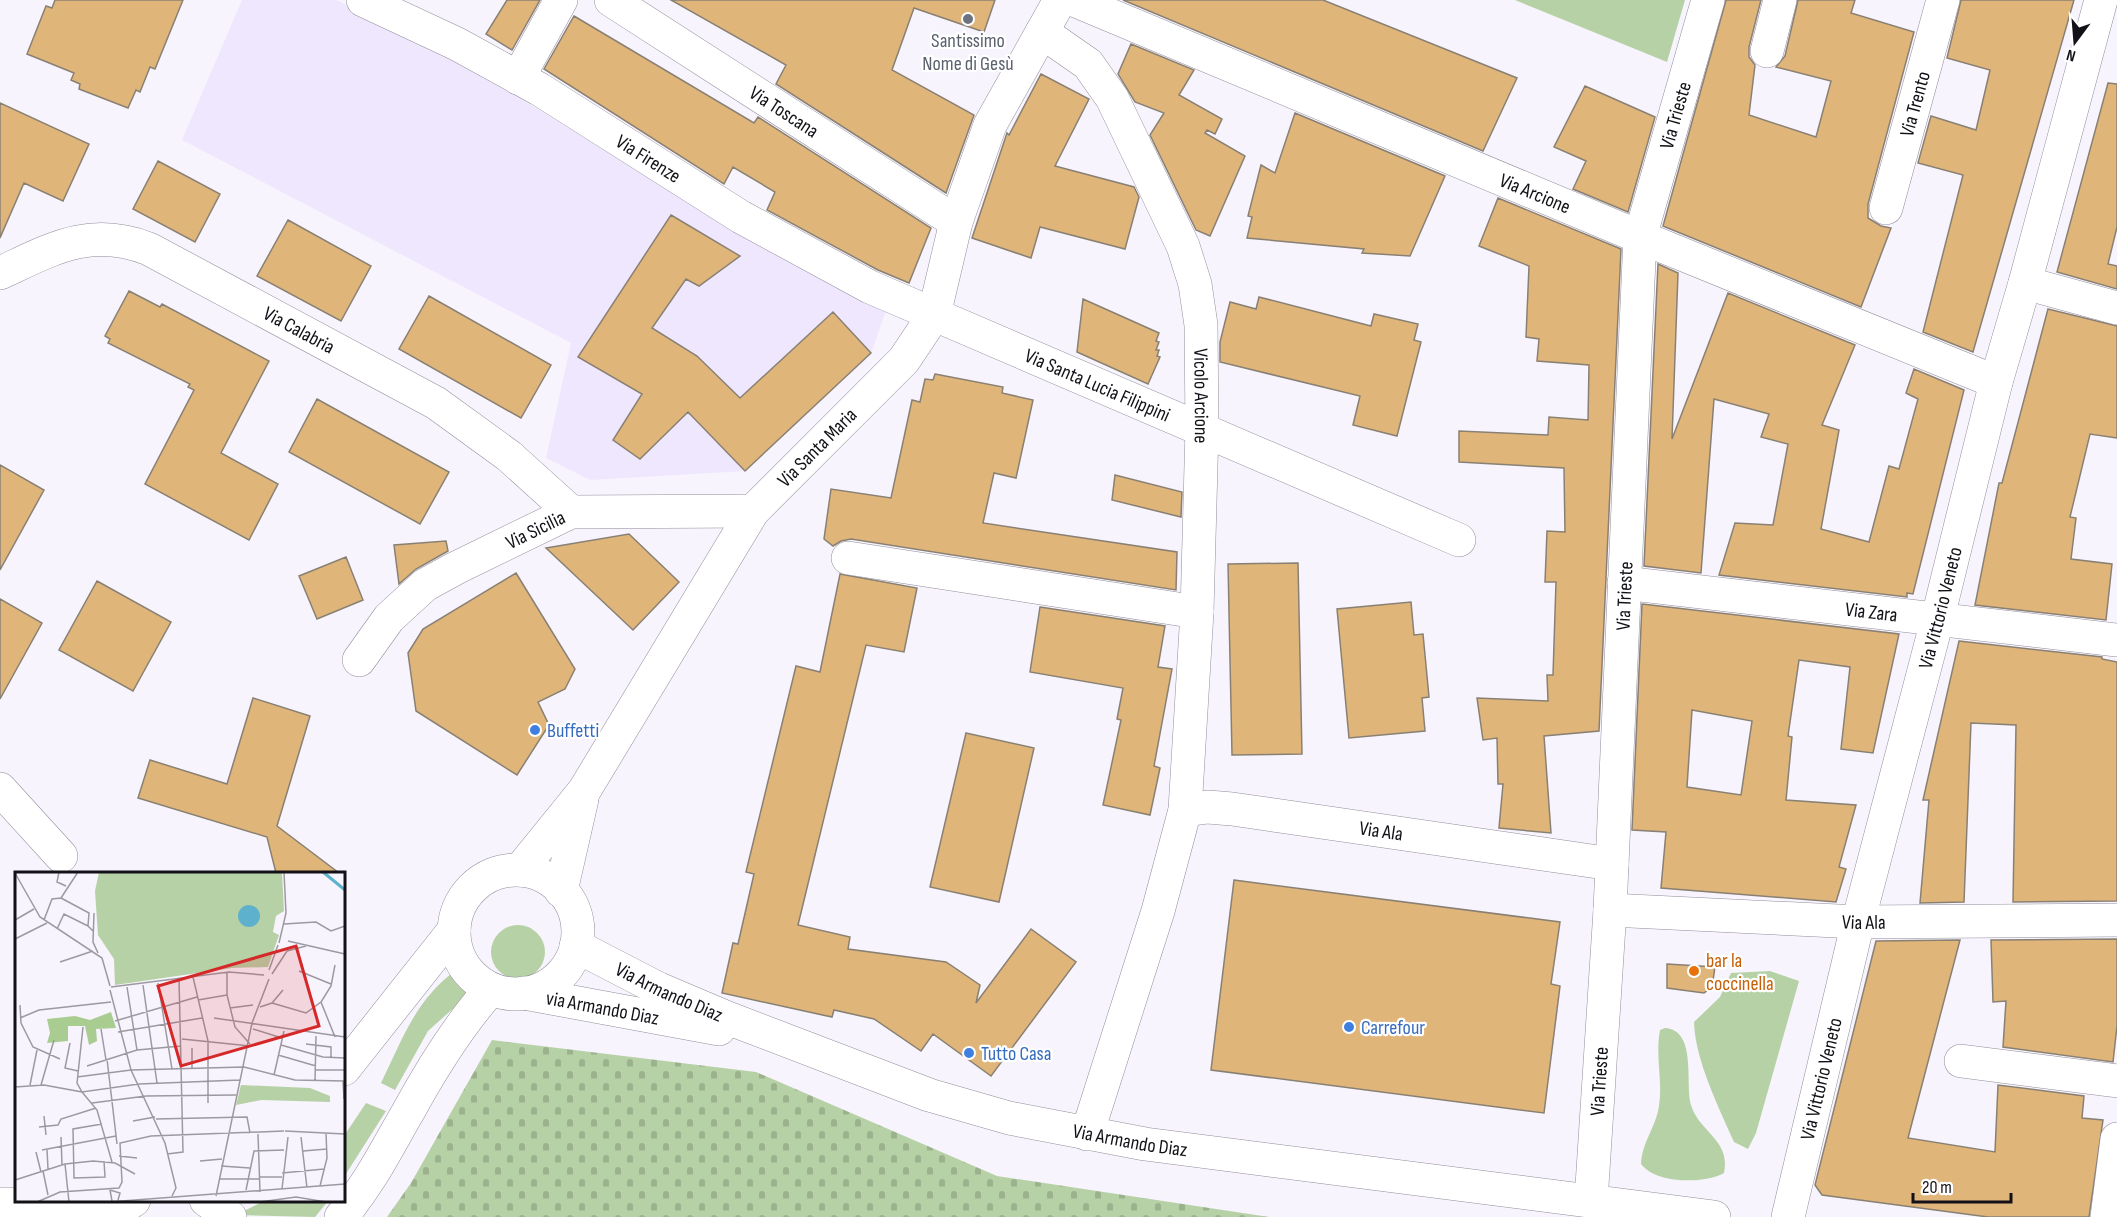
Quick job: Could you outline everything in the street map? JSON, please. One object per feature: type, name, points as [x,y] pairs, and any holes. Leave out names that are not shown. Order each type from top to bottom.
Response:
[{"type":"street","name":"Via Firenze","points":[[363,0],[457,44],[518,78],[601,126],[768,232],[870,287],[934,315]]},
{"type":"street","points":[[518,78],[561,0]]},
{"type":"street","name":"Via Toscana","points":[[611,0],[956,222]]},
{"type":"street","name":"Via Santa Maria","points":[[520,870],[584,791],[753,511],[904,360],[934,315],[956,222],[990,125],[1060,0]]},
{"type":"street","name":"Via Arcione","points":[[1074,0],[1640,237],[1996,382]]},
{"type":"street","name":"Via Trieste","points":[[1591,1201],[1610,910],[1640,237],[1707,0]]},
{"type":"street","points":[[1767,51],[1780,0]]},
{"type":"street","name":"Via Trento","points":[[1886,208],[1944,0]]},
{"type":"street","name":"Via Vittorio Veneto","points":[[1788,1217],[1858,922],[1937,621],[1996,382],[2101,0]]},
{"type":"street","name":"Vicolo Arcione","points":[[1042,32],[1078,56],[1102,81],[1183,246],[1195,284],[1200,311],[1202,429],[1197,612],[1185,810],[1158,911],[1087,1134]]},
{"type":"street","name":"Via Calabria","points":[[0,273],[64,244],[89,239],[125,242],[161,254],[436,403],[508,456],[571,512]]},
{"type":"street","points":[[2025,283],[2117,308]]},
{"type":"street","name":"Via Santa Lucia Filippini","points":[[934,315],[1459,540]]},
{"type":"street","name":"Via Sicilia","points":[[360,660],[389,618],[425,585],[456,567],[571,512],[753,511]]},
{"type":"street","points":[[848,558],[1197,612]]},
{"type":"street","name":"Via Zara","points":[[1624,583],[2117,640]]},
{"type":"street","points":[[0,789],[61,856]]},
{"type":"street","points":[[561,891],[584,791]]},
{"type":"street","name":"Via Ala","points":[[1185,810],[1208,807],[1232,809],[1612,864]]},
{"type":"street","points":[[520,870],[537,874],[554,882],[561,891],[574,911],[578,928],[576,946],[569,963],[557,978],[541,988],[524,993],[490,990],[473,977],[462,963],[456,947],[454,930],[457,911],[462,902],[482,880],[500,872],[520,870]]},
{"type":"street","name":"Via Ala","points":[[1610,910],[1858,922],[2117,920]]},
{"type":"street","points":[[345,1068],[454,930]]},
{"type":"street","name":"Via Armando Diaz","points":[[576,946],[660,989],[788,1042],[948,1101],[1009,1118],[1087,1134],[1714,1217]]},
{"type":"street","points":[[341,1217],[362,1194],[422,1085],[475,1006],[490,990]]},
{"type":"street","name":"via Armando Diaz","points":[[524,993],[788,1042]]},
{"type":"street","points":[[1961,1061],[2117,1081]]},
{"type":"street","points":[[2107,1217],[2117,1139]]},
{"type":"street","points":[[0,1204],[102,1202]]},
{"type":"street","points":[[109,1217],[132,1202]]},
{"type":"street","points":[[209,1202],[230,1217]]},
{"type":"shaded area","points":[[242,0],[336,0],[451,55],[734,231],[887,308],[871,353],[745,471],[590,480],[546,458],[571,343],[182,140]]},
{"type":"green space","points":[[1515,0],[1685,0],[1667,62]]},
{"type":"green space","points":[[518,925],[528,927],[537,933],[543,942],[545,952],[543,962],[537,971],[528,977],[518,979],[508,977],[499,971],[493,962],[491,952],[493,942],[499,933],[508,927]]},
{"type":"green space","points":[[459,968],[475,989],[428,1031],[395,1090],[381,1083],[421,1006],[444,980]]},
{"type":"green space","points":[[1770,971],[1799,981],[1756,1133],[1748,1149],[1734,1142],[1715,1099],[1703,1068],[1695,1037],[1694,1022],[1720,997],[1731,973]]},
{"type":"green space","points":[[1665,1028],[1675,1031],[1682,1038],[1688,1059],[1691,1105],[1723,1152],[1724,1173],[1715,1177],[1693,1180],[1669,1179],[1648,1171],[1641,1164],[1659,1106],[1659,1040],[1660,1030]]},
{"type":"green space","points":[[492,1040],[756,1072],[997,1176],[1269,1217],[387,1217],[411,1183]]},
{"type":"green space","points":[[366,1103],[386,1111],[345,1175],[345,1134]]},
{"type":"green space","points":[[262,1202],[327,1202],[315,1217],[236,1215]]},
{"type":"building","points":[[55,0],[183,0],[155,69],[150,67],[140,92],[136,90],[128,108],[79,89],[80,84],[71,80],[74,73],[27,54],[46,6],[52,8]]},
{"type":"building","points":[[507,0],[540,0],[512,50],[486,34]]},
{"type":"building","points":[[671,0],[995,0],[984,32],[914,8],[892,70],[974,115],[946,193],[776,84],[786,65]]},
{"type":"building","points":[[1123,0],[1323,0],[1517,78],[1483,151]]},
{"type":"building","points":[[1726,0],[1761,0],[1749,47],[1749,57],[1755,65],[1749,115],[1816,137],[1831,81],[1776,67],[1785,56],[1798,0],[1855,0],[1851,13],[1914,32],[1868,204],[1868,218],[1881,226],[1891,228],[1861,307],[1663,226]]},
{"type":"building","points":[[1961,0],[2074,0],[1973,352],[1923,332],[1963,175],[1918,163],[1931,116],[1976,130],[1990,70],[1947,58]]},
{"type":"building","points":[[574,16],[754,123],[758,117],[931,228],[909,283],[878,270],[767,210],[775,192],[733,167],[724,184],[544,69]]},
{"type":"building","points":[[1131,44],[1194,70],[1179,95],[1222,119],[1215,134],[1207,130],[1205,133],[1245,156],[1210,236],[1196,230],[1150,135],[1164,113],[1135,102],[1118,74]]},
{"type":"building","points":[[1041,74],[1089,99],[1055,166],[1134,187],[1139,197],[1125,249],[1040,227],[1031,258],[972,238],[1007,133],[1009,135]]},
{"type":"building","points":[[2108,83],[2117,84],[2117,227],[2108,264],[2117,266],[2117,289],[2057,272]]},
{"type":"building","points":[[1585,86],[1655,117],[1628,212],[1573,189],[1586,161],[1554,147]]},
{"type":"building","points":[[0,103],[89,144],[63,201],[24,183],[0,238]]},
{"type":"building","points":[[1295,113],[1445,176],[1410,256],[1362,253],[1364,249],[1247,238],[1252,217],[1248,216],[1261,165],[1275,173]]},
{"type":"building","points":[[158,161],[220,194],[195,242],[133,209]]},
{"type":"building","points":[[1498,198],[1621,249],[1599,731],[1544,736],[1551,833],[1499,828],[1503,784],[1498,784],[1497,738],[1483,740],[1477,698],[1548,701],[1547,675],[1553,675],[1556,582],[1545,582],[1547,531],[1565,532],[1564,468],[1459,462],[1459,431],[1548,435],[1549,417],[1588,420],[1589,365],[1537,361],[1539,339],[1526,337],[1529,266],[1479,246]]},
{"type":"building","points":[[671,215],[740,256],[699,286],[686,279],[652,328],[697,356],[740,398],[833,312],[871,353],[745,471],[688,412],[640,459],[613,440],[642,394],[578,357]]},
{"type":"building","points":[[288,220],[371,266],[341,321],[257,276]]},
{"type":"building","points":[[1658,264],[1678,273],[1672,439],[1728,293],[1855,345],[1822,425],[1839,430],[1821,529],[1869,542],[1889,466],[1899,469],[1918,399],[1906,393],[1914,369],[1964,390],[1913,594],[1907,593],[1907,597],[1719,575],[1735,523],[1773,525],[1788,444],[1761,437],[1769,414],[1714,399],[1701,573],[1644,566]]},
{"type":"building","points":[[129,291],[160,307],[162,304],[269,361],[221,453],[278,484],[249,540],[145,484],[194,390],[188,387],[190,384],[108,343],[110,339],[105,336]]},
{"type":"building","points":[[429,296],[551,365],[521,418],[399,349]]},
{"type":"building","points":[[1259,297],[1371,326],[1374,314],[1418,324],[1414,340],[1421,342],[1397,436],[1353,425],[1360,396],[1220,362],[1220,342],[1230,302],[1256,309]]},
{"type":"building","points":[[1083,299],[1159,333],[1156,350],[1159,350],[1157,356],[1160,357],[1148,384],[1077,352]]},
{"type":"building","points":[[2048,309],[2117,326],[2117,438],[2090,434],[2070,517],[2076,518],[2071,559],[2112,564],[2106,620],[1975,605],[1999,483],[2002,483]]},
{"type":"building","points":[[935,374],[1003,387],[1002,393],[1033,400],[1016,478],[994,473],[983,523],[1177,552],[1176,590],[851,539],[833,546],[824,539],[831,489],[891,498],[912,400],[920,402],[925,379],[933,380]]},
{"type":"building","points":[[317,399],[449,472],[420,524],[289,452]]},
{"type":"building","points":[[0,465],[44,490],[0,570]]},
{"type":"building","points":[[1115,475],[1182,492],[1181,517],[1112,500]]},
{"type":"building","points":[[629,534],[679,582],[633,630],[546,548]]},
{"type":"building","points":[[446,541],[448,551],[416,569],[399,584],[394,545]]},
{"type":"building","points":[[346,557],[363,600],[317,619],[299,576]]},
{"type":"building","points":[[1298,563],[1302,754],[1232,755],[1228,564]]},
{"type":"building","points":[[516,573],[575,669],[565,689],[538,702],[549,725],[517,775],[416,711],[408,653],[423,629]]},
{"type":"building","points":[[840,574],[917,588],[904,652],[866,645],[798,925],[850,937],[848,949],[946,962],[980,985],[976,1003],[1031,929],[1076,962],[991,1076],[933,1034],[921,1051],[874,1019],[834,1010],[832,1017],[722,993],[733,943],[738,944],[754,874],[746,872],[796,666],[820,672]]},
{"type":"building","points":[[97,581],[171,622],[133,691],[59,650]]},
{"type":"building","points":[[0,599],[42,623],[0,699]]},
{"type":"building","points":[[1411,602],[1414,635],[1423,634],[1429,697],[1422,698],[1425,731],[1349,738],[1337,609]]},
{"type":"building","points":[[1642,604],[1899,634],[1873,753],[1841,749],[1850,667],[1799,660],[1788,736],[1792,737],[1786,800],[1856,805],[1839,867],[1846,869],[1836,902],[1661,888],[1666,832],[1632,830]],"holes":[[[1692,710],[1752,721],[1741,795],[1687,787]]]},
{"type":"building","points":[[1040,607],[1165,626],[1158,667],[1172,669],[1154,766],[1160,768],[1150,815],[1103,805],[1121,720],[1117,719],[1123,688],[1030,672]]},
{"type":"building","points":[[1959,641],[2102,657],[2102,659],[2117,662],[2117,901],[2013,902],[2016,725],[1971,723],[1964,902],[1920,903],[1929,800],[1923,800]]},
{"type":"building","points":[[253,698],[310,716],[277,826],[338,872],[276,872],[267,837],[138,798],[150,760],[227,784]]},
{"type":"building","points":[[966,733],[1034,748],[999,902],[930,887]]},
{"type":"building","name":"Carrefour","points":[[1234,880],[1560,922],[1551,984],[1560,986],[1544,1113],[1211,1070]]},
{"type":"building","points":[[2117,939],[2117,1026],[2113,1062],[2003,1047],[2006,1001],[1993,1002],[1991,940]]},
{"type":"building","points":[[1960,940],[1908,1138],[1995,1152],[1998,1085],[2084,1096],[2082,1118],[2103,1120],[2089,1217],[1988,1217],[1822,1195],[1815,1185],[1876,941]]},
{"type":"building","points":[[1667,964],[1715,967],[1712,987],[1704,993],[1667,988]]},
{"type":"place","name":"Santissimo Nome di Gesù","points":[[968,19]]},
{"type":"place","name":"Buffetti","points":[[535,730]]},
{"type":"place","name":"bar la coccinella","points":[[1694,971]]},
{"type":"place","name":"Carrefour","points":[[1349,1027]]},
{"type":"place","name":"Tutto Casa","points":[[969,1053]]}]
